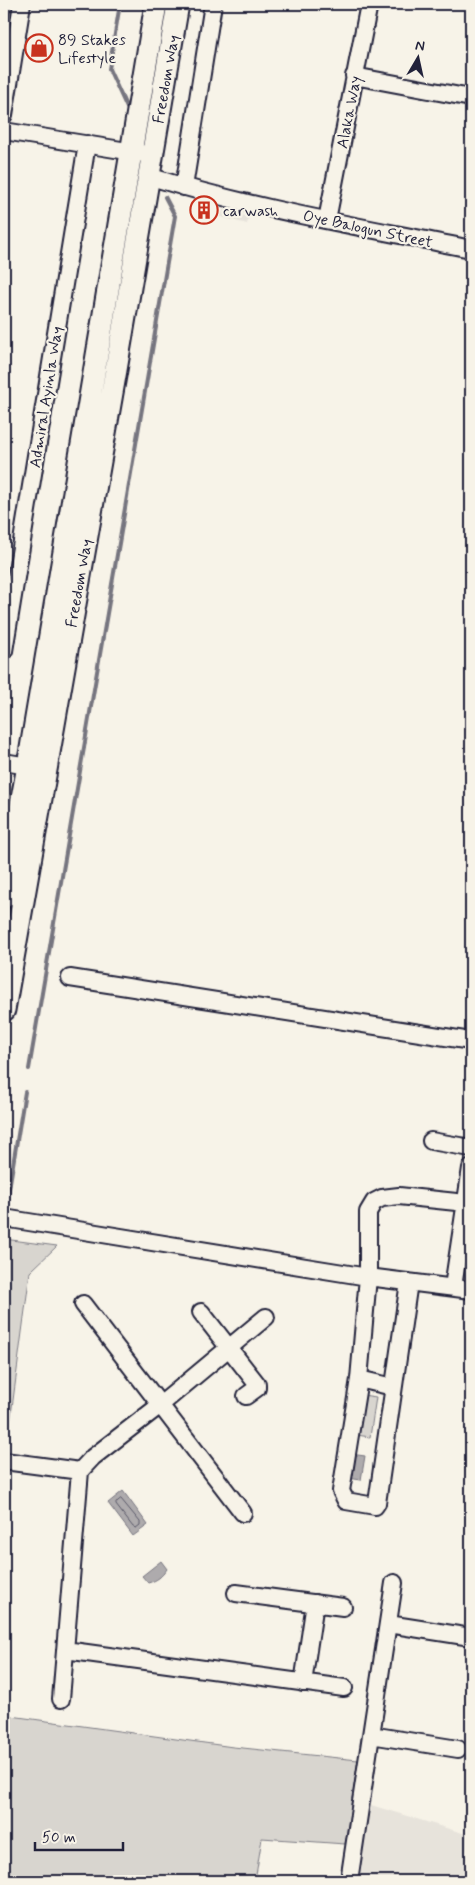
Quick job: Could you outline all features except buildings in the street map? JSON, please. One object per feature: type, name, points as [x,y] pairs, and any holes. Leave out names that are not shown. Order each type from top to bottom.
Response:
[{"type":"main road","name":"Freedom Way","points":[[4,892],[28,766],[156,4]]},
{"type":"main road","name":"Freedom Way","points":[[4,1010],[115,380],[178,4]]},
{"type":"street","points":[[4,116],[22,4]]},
{"type":"street","points":[[184,186],[213,4]]},
{"type":"street","name":"Alaka Way","points":[[327,220],[369,4]]},
{"type":"street","points":[[354,76],[471,98]]},
{"type":"street","points":[[4,131],[152,155]]},
{"type":"street","name":"Admiral Ayinla Way","points":[[4,651],[87,144]]},
{"type":"street","name":"Oye Balogun Street","points":[[148,176],[327,220],[471,249]]},
{"type":"street","points":[[4,762],[28,766]]},
{"type":"street","points":[[4,892],[26,882]]},
{"type":"street","points":[[70,978],[471,1041]]},
{"type":"street","points":[[431,1141],[471,1148]]},
{"type":"street","points":[[453,1287],[471,1168]]},
{"type":"street","points":[[409,1282],[377,1502],[375,1506],[346,1501],[342,1491],[359,1378],[368,1277],[368,1212],[374,1202],[382,1198],[399,1196],[466,1204]]},
{"type":"street","points":[[4,1218],[368,1277],[471,1290]]},
{"type":"street","points":[[83,1304],[159,1406],[243,1513]]},
{"type":"street","points":[[201,1312],[257,1386],[246,1396]]},
{"type":"street","points":[[61,1699],[80,1471],[93,1457],[159,1406],[266,1317]]},
{"type":"street","points":[[359,1378],[393,1386]]},
{"type":"street","points":[[4,1461],[80,1471]]},
{"type":"street","points":[[349,1881],[394,1582]]},
{"type":"street","points":[[236,1593],[343,1607]]},
{"type":"street","points":[[303,1683],[315,1603]]},
{"type":"street","points":[[388,1624],[471,1637]]},
{"type":"street","points":[[65,1650],[344,1688]]},
{"type":"street","points":[[371,1735],[458,1749]]},
{"type":"shaded area","points":[[223,210],[249,217],[247,224],[221,217]]},
{"type":"shaded area","points":[[4,1239],[57,1246],[30,1272],[6,1453],[4,1453]]},
{"type":"shaded area","points":[[356,1394],[376,1397],[370,1437],[350,1434]]},
{"type":"shaded area","points":[[4,1715],[233,1747],[358,1760],[345,1844],[262,1838],[255,1881],[4,1881]]},
{"type":"shaded area","points":[[371,1805],[469,1835],[462,1881],[358,1881]]},
{"type":"water","points":[[351,1454],[365,1456],[361,1480],[348,1478]]},
{"type":"water","points":[[123,1491],[148,1525],[133,1536],[108,1503]]},
{"type":"water","points":[[161,1561],[167,1569],[159,1578],[148,1583],[142,1576]]},
{"type":"waterway","points":[[120,4],[109,69],[127,108]]},
{"type":"waterway","points":[[29,1069],[175,216],[165,197]]},
{"type":"waterway","points":[[7,1201],[25,1092]]},
{"type":"place","name":"89 Stakes Lifestyle","points":[[39,48]]},
{"type":"place","name":"carwash","points":[[204,210]]}]
